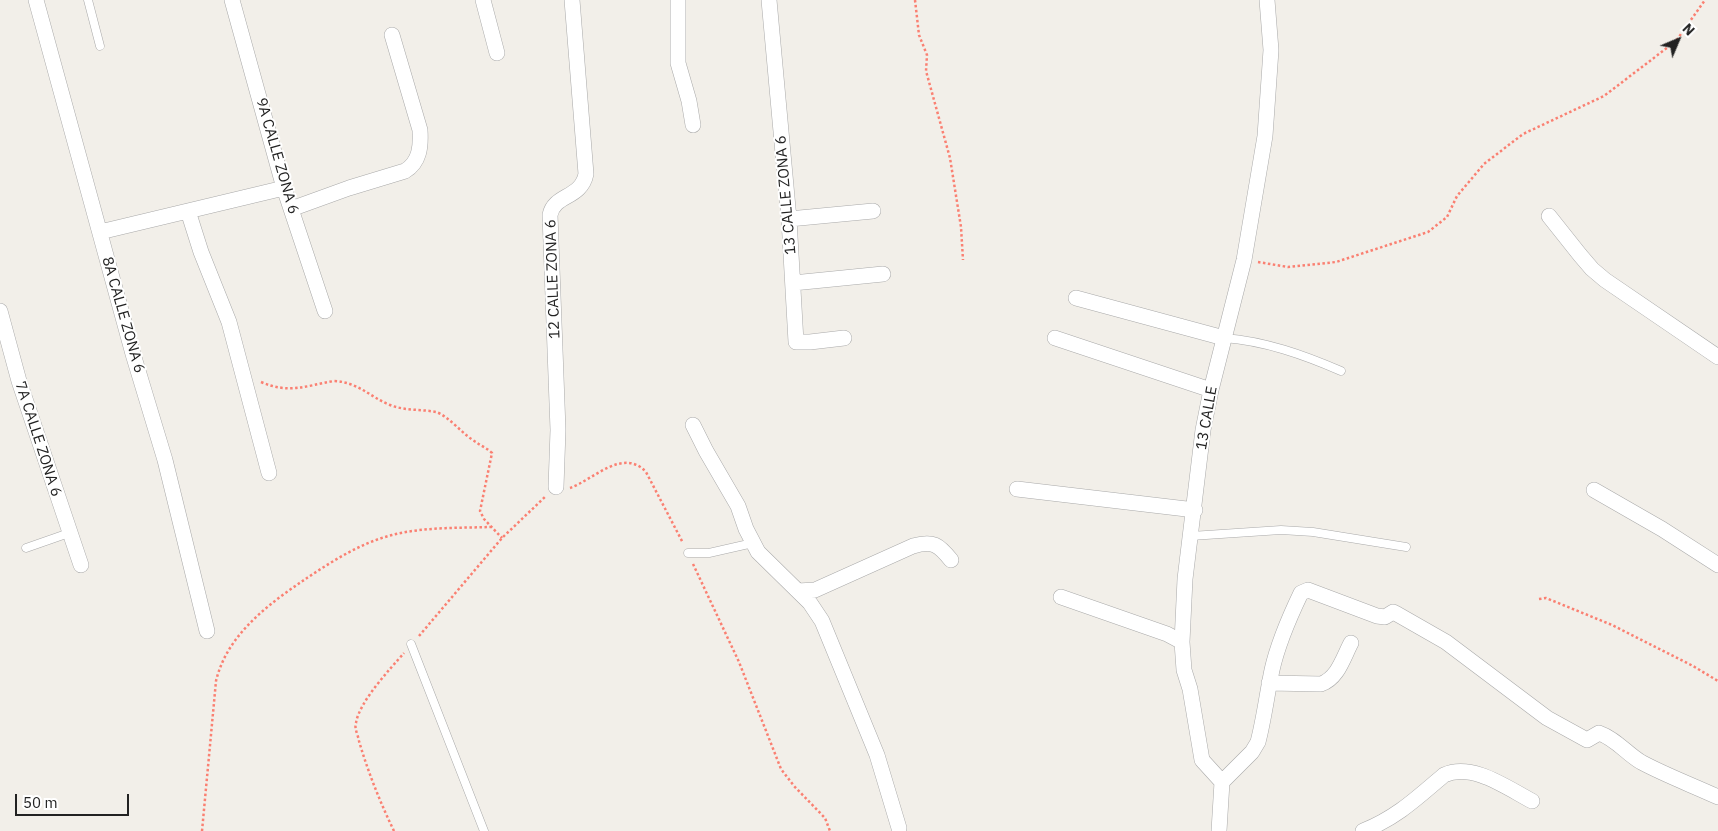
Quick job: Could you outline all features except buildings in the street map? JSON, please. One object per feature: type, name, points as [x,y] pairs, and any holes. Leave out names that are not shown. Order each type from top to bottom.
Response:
[{"type":"street","name":"8A CALLE ZONA 6","points":[[36,0],[165,460],[207,631]]},
{"type":"street","name":"9A CALLE ZONA 6","points":[[232,0],[284,188],[325,311]]},
{"type":"street","points":[[482,0],[497,53]]},
{"type":"street","name":"12 CALLE ZONA 6","points":[[556,487],[558,430],[550,215],[552,207],[556,203],[581,188],[586,174],[572,0]]},
{"type":"street","points":[[678,0],[678,63],[689,101],[693,125]]},
{"type":"street","name":"13 CALLE ZONA 6","points":[[769,0],[775,83],[789,219],[796,342],[844,338]]},
{"type":"street","name":"13 CALLE","points":[[1222,782],[1202,760],[1190,689],[1184,670],[1182,642],[1185,579],[1195,510],[1198,469],[1211,390],[1244,260],[1265,136],[1271,50],[1267,0]]},
{"type":"street","points":[[291,209],[349,188],[405,171],[415,161],[420,147],[420,130],[392,35]]},
{"type":"street","points":[[100,232],[284,188]]},
{"type":"street","points":[[789,219],[873,210]]},
{"type":"street","points":[[188,211],[201,252],[229,322],[270,473]]},
{"type":"street","points":[[1549,216],[1580,255],[1599,275],[1718,357]]},
{"type":"street","points":[[793,283],[883,274]]},
{"type":"street","points":[[1076,298],[1224,338]]},
{"type":"street","name":"7A CALLE ZONA 6","points":[[0,311],[19,381],[81,565]]},
{"type":"street","points":[[1055,338],[1211,390]]},
{"type":"street","points":[[693,425],[738,506],[746,529],[758,552],[810,603],[822,621],[877,755],[899,828]]},
{"type":"street","points":[[1017,489],[1195,510]]},
{"type":"street","points":[[1594,490],[1662,529],[1718,565]]},
{"type":"street","points":[[798,591],[815,590],[923,543],[938,546],[951,560]]},
{"type":"street","points":[[1220,831],[1222,782],[1245,759],[1258,742],[1280,643],[1290,614],[1301,593],[1308,590],[1377,616],[1384,617],[1393,612],[1397,614],[1446,642],[1547,718],[1587,740],[1600,734],[1605,735],[1640,762],[1718,797]]},
{"type":"street","points":[[1061,597],[1166,634],[1182,642]]},
{"type":"street","points":[[1270,683],[1321,684],[1328,682],[1336,674],[1351,643]]},
{"type":"street","points":[[1363,831],[1391,818],[1450,772],[1478,773],[1532,801]]},
{"type":"lane","points":[[88,0],[100,46]]},
{"type":"lane","points":[[1224,338],[1262,343],[1341,371]]},
{"type":"lane","points":[[1191,536],[1281,530],[1346,537],[1406,547]]},
{"type":"lane","points":[[26,548],[70,533]]},
{"type":"lane","points":[[688,552],[709,553],[753,543]]},
{"type":"lane","points":[[411,644],[484,831]]},
{"type":"path","points":[[915,0],[919,35],[927,55],[926,71],[950,158],[961,227],[963,260]]},
{"type":"path","points":[[1244,260],[1288,267],[1336,262],[1428,232],[1447,217],[1457,196],[1484,164],[1524,134],[1604,96],[1676,41],[1705,0]]},
{"type":"path","points":[[245,380],[251,379],[273,387],[290,389],[342,381],[360,388],[391,406],[439,413],[468,437],[492,452],[480,511],[491,527],[502,538]]},
{"type":"path","points":[[394,831],[381,805],[364,759],[355,725],[357,716],[364,704],[411,644],[502,538],[556,487],[570,488],[598,472],[628,462],[646,472],[688,552],[739,662],[782,769],[794,786],[822,814],[830,831]]},
{"type":"path","points":[[202,831],[213,710],[219,669],[224,656],[257,616],[281,596],[339,557],[382,538],[394,534],[417,531],[491,527]]},
{"type":"path","points":[[1539,599],[1546,598],[1612,625],[1694,666],[1718,681]]}]
